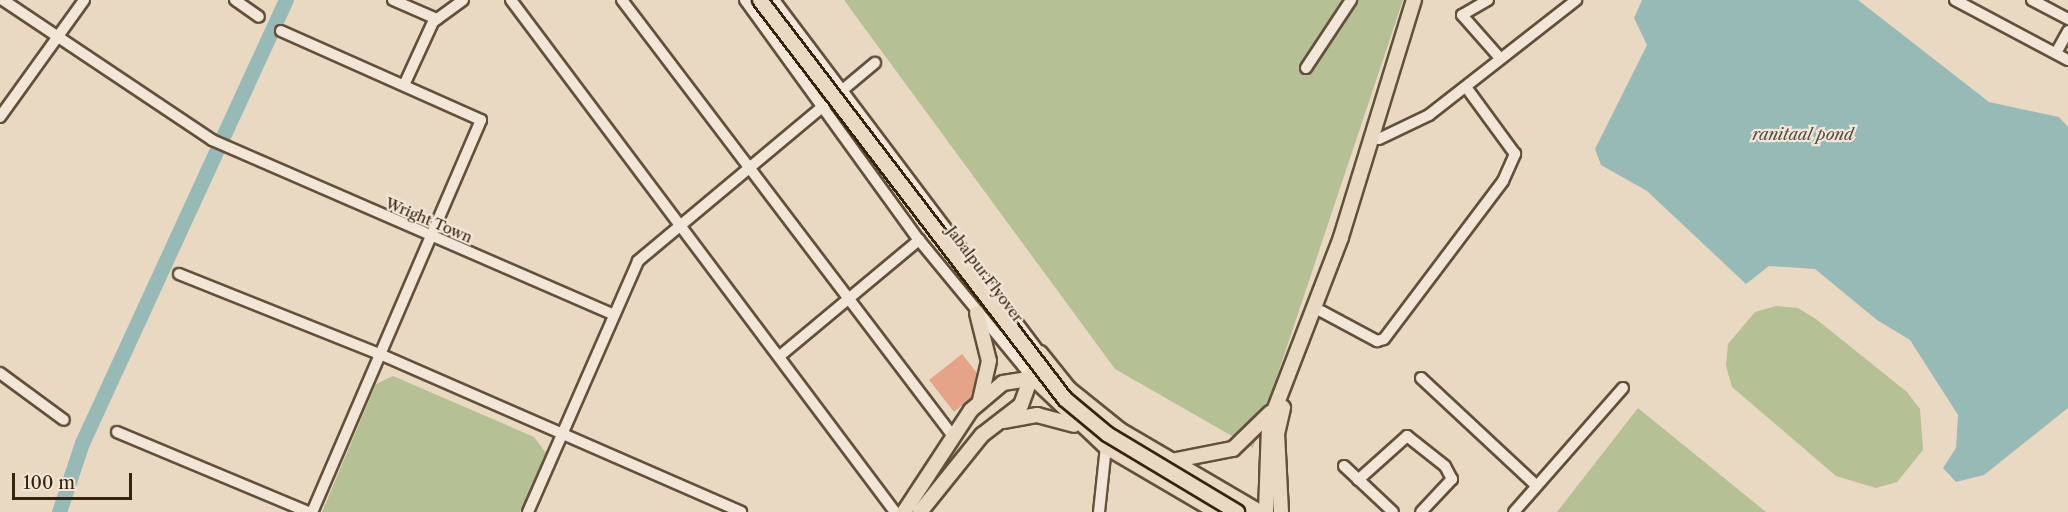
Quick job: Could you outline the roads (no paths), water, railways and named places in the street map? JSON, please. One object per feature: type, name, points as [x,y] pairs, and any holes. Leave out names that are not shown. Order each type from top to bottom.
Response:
[{"type":"main road","name":"Jabalpur Flyover","points":[[760,0],[1059,392],[1107,434],[1237,512]]},
{"type":"main road","points":[[1266,512],[1266,442],[1275,406],[1341,237],[1414,0]]},
{"type":"main road","points":[[1281,512],[1277,434],[1379,139],[1423,0]]},
{"type":"main road","points":[[977,313],[988,361],[979,402]]},
{"type":"main road","points":[[920,512],[982,435],[1021,405],[1040,353]]},
{"type":"main road","points":[[1040,353],[1060,378],[1119,430],[1260,512]]},
{"type":"main road","points":[[1032,377],[1082,428],[1106,447],[1217,512]]},
{"type":"main road","points":[[904,512],[953,436],[979,402],[1003,383],[1032,377],[1060,378]]},
{"type":"main road","points":[[1171,461],[1233,449],[1257,431],[1275,406]]},
{"type":"main road","points":[[1003,421],[1037,416],[1082,428]]},
{"type":"street","name":"Wright Town","points":[[3,0],[56,38],[212,140],[432,238],[613,314]]},
{"type":"street","points":[[0,117],[84,0]]},
{"type":"street","points":[[236,0],[259,17]]},
{"type":"street","points":[[393,0],[437,19]]},
{"type":"street","points":[[405,83],[437,19],[463,0]]},
{"type":"street","points":[[511,0],[781,355],[895,512]]},
{"type":"street","points":[[622,0],[747,170],[953,436]]},
{"type":"street","points":[[745,0],[920,240],[977,313],[1032,377]]},
{"type":"street","points":[[774,0],[1040,353]]},
{"type":"street","points":[[1306,68],[1351,0]]},
{"type":"street","points":[[1488,0],[1462,15],[1499,57]]},
{"type":"street","points":[[1379,139],[1402,132],[1466,87],[1499,57],[1576,0]]},
{"type":"street","points":[[1955,0],[2068,60]]},
{"type":"street","points":[[2032,0],[2068,19]]},
{"type":"street","points":[[117,432],[310,512],[382,355],[481,120],[405,83],[281,31]]},
{"type":"street","points":[[2056,53],[2068,31]]},
{"type":"street","points":[[528,512],[638,261],[824,106],[844,92],[874,63]]},
{"type":"street","points":[[1321,311],[1377,341],[1384,339],[1503,181],[1515,154],[1466,87]]},
{"type":"street","points":[[781,355],[846,297],[920,240]]},
{"type":"street","points":[[179,274],[382,355],[562,438],[741,512]]},
{"type":"street","points":[[0,373],[64,420]]},
{"type":"street","points":[[1421,378],[1537,486]]},
{"type":"street","points":[[1514,512],[1623,388]]},
{"type":"street","points":[[1358,480],[1407,436],[1445,466],[1452,479],[1421,512]]},
{"type":"street","points":[[1100,512],[1106,447]]},
{"type":"street","points":[[1344,466],[1393,512]]},
{"type":"water","name":"ranitaal pond","points":[[1642,0],[1858,0],[1989,102],[2059,117],[2068,127],[2068,408],[1984,475],[1956,482],[1943,468],[1956,448],[1958,415],[1910,340],[1877,320],[1815,269],[1769,266],[1746,284],[1647,191],[1601,165],[1595,149],[1647,45],[1634,18]]},
{"type":"waterway","points":[[59,512],[82,443],[286,0]]}]
